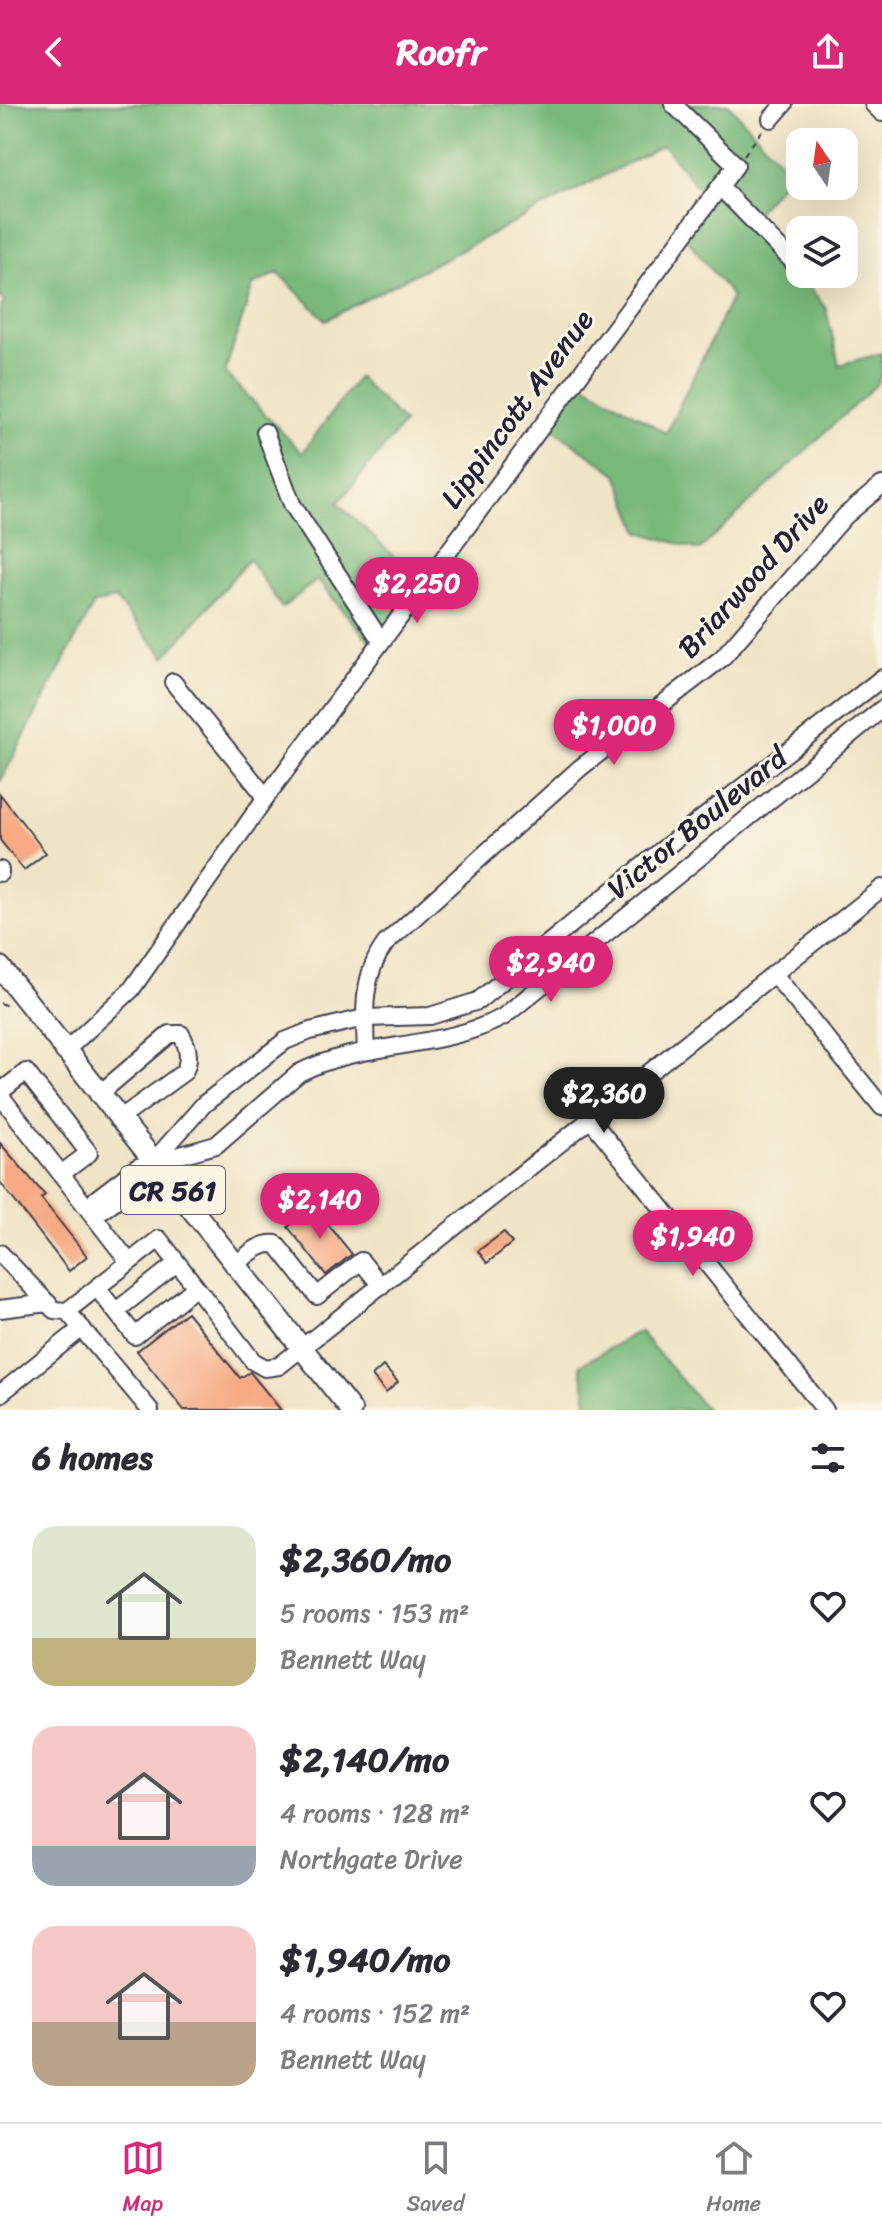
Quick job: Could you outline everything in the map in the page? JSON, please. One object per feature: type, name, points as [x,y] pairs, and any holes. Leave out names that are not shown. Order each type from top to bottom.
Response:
[{"type":"main road","name":"CR 561","points":[[0,967],[98,1095],[351,1410]]},
{"type":"street","points":[[673,104],[736,165]]},
{"type":"street","points":[[771,119],[784,104]]},
{"type":"street","points":[[873,104],[882,113]]},
{"type":"street","name":"Lippincott Avenue","points":[[64,1052],[131,990],[266,797],[736,165]]},
{"type":"street","points":[[720,187],[786,255]]},
{"type":"street","points":[[265,432],[292,504],[325,550],[381,641]]},
{"type":"street","name":"Briarwood Drive","points":[[366,1051],[364,1018],[371,969],[386,943],[580,768],[722,658],[845,516],[882,485]]},
{"type":"street","name":"Victor Boulevard","points":[[152,1163],[204,1104],[267,1053],[310,1031],[364,1018],[430,1016],[478,1001],[662,850],[882,678]]},
{"type":"street","points":[[173,682],[266,797]]},
{"type":"street","name":"Victor Boulevard","points":[[152,1163],[216,1145],[299,1073],[366,1051],[448,1037],[503,1017],[882,709]]},
{"type":"street","points":[[0,1253],[54,1310],[67,1311],[159,1239],[258,1365],[269,1368],[279,1366],[882,888]]},
{"type":"street","points":[[774,974],[882,1107]]},
{"type":"street","points":[[98,1095],[170,1034],[181,1034],[188,1049],[184,1072],[118,1120]]},
{"type":"street","points":[[61,1174],[89,1153],[26,1072],[0,1094],[61,1174],[129,1262]]},
{"type":"street","points":[[591,1120],[825,1410]]},
{"type":"street","points":[[90,1211],[96,1199],[128,1175],[152,1163]]},
{"type":"street","points":[[234,1266],[261,1245],[272,1243],[276,1244],[317,1296],[361,1261],[381,1286]]},
{"type":"street","points":[[116,1311],[177,1263]]},
{"type":"street","points":[[97,1288],[135,1336],[196,1287]]},
{"type":"street","points":[[0,1309],[48,1303]]},
{"type":"street","points":[[67,1311],[150,1410]]},
{"type":"street","points":[[0,1394],[82,1328]]},
{"type":"path","points":[[736,165],[771,119]]},
{"type":"path","points":[[0,1003],[13,1009]]},
{"type":"green space","points":[[0,104],[728,104],[786,168],[786,179],[751,218],[786,256],[786,288],[811,288],[826,309],[839,365],[882,353],[882,374],[876,385],[699,550],[640,532],[617,474],[547,425],[577,379],[666,433],[732,297],[682,232],[709,201],[663,145],[326,320],[278,273],[253,285],[225,372],[302,453],[358,377],[404,423],[338,503],[428,589],[380,654],[317,580],[282,608],[249,559],[165,657],[115,599],[94,604],[0,782],[0,309],[4,303],[0,297]]},
{"type":"green space","points":[[639,1331],[707,1410],[589,1410],[580,1365]]},
{"type":"building","points":[[0,794],[46,853],[24,870],[0,840]]},
{"type":"building","points":[[0,1143],[45,1195],[41,1198],[87,1256],[69,1271],[0,1182]]},
{"type":"building","points":[[314,1207],[352,1254],[326,1275],[288,1227]]},
{"type":"building","points":[[504,1232],[512,1243],[487,1263],[478,1251]]},
{"type":"building","points":[[187,1312],[240,1378],[250,1372],[281,1410],[184,1410],[137,1351]]},
{"type":"building","points":[[383,1366],[398,1382],[386,1393],[372,1376]]}]
